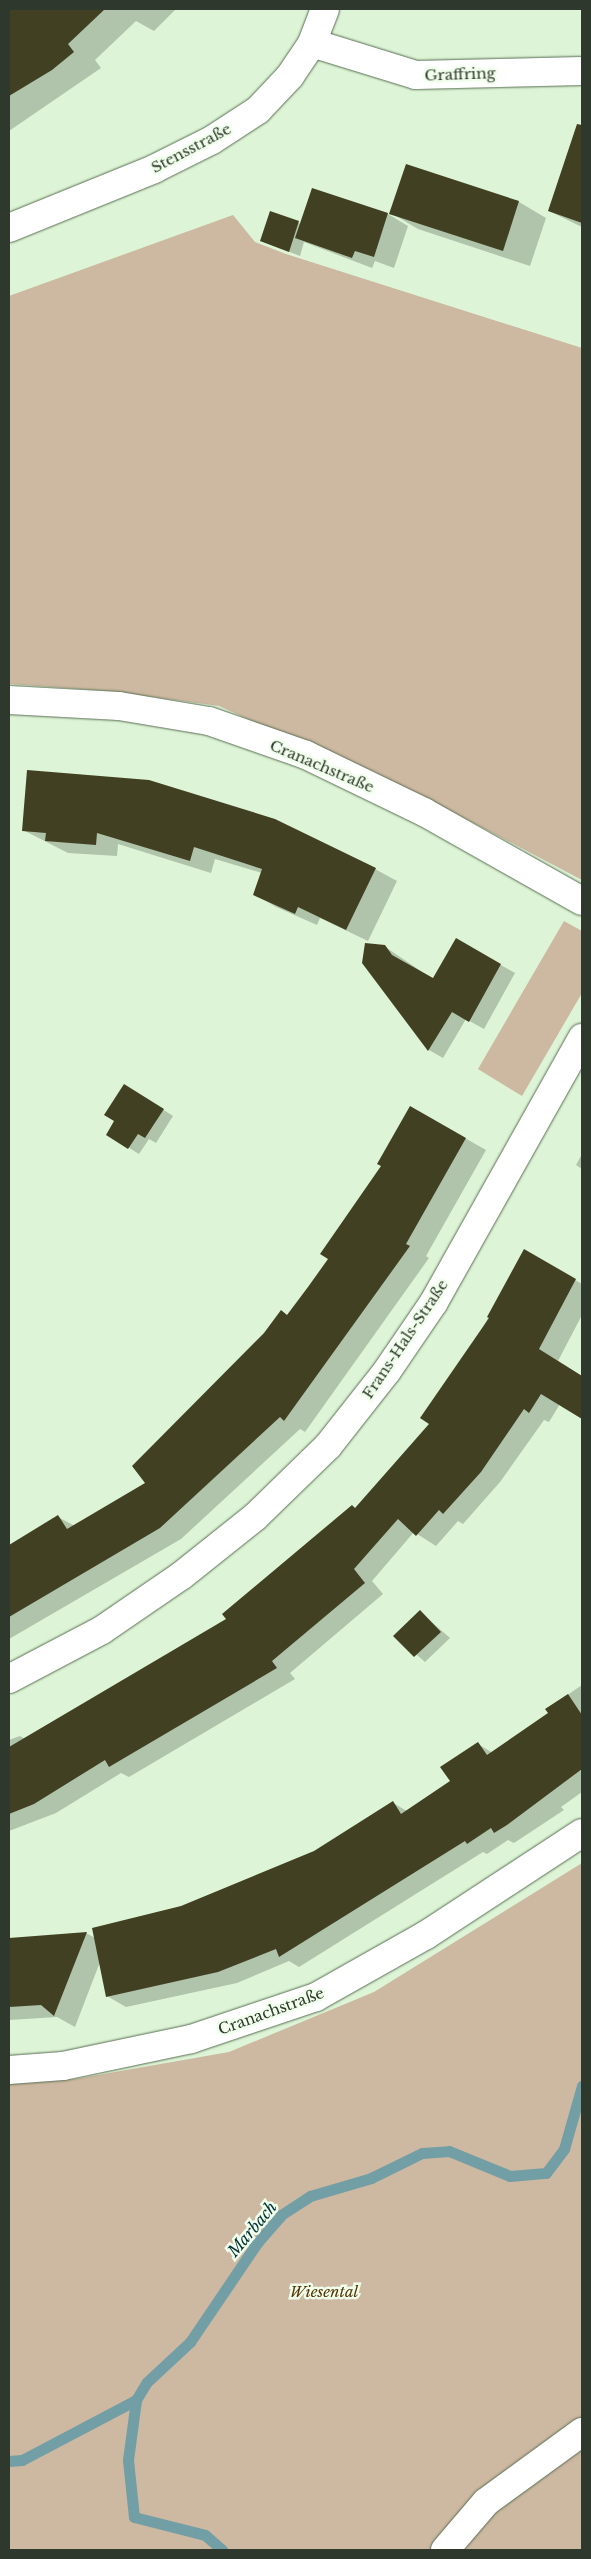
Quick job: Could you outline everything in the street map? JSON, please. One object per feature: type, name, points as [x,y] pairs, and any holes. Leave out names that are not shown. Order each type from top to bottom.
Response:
[{"type":"street","name":"Stensstraße","points":[[9,228],[154,169],[212,140],[258,110],[290,76],[312,43],[325,9]]},
{"type":"street","name":"Graffring","points":[[312,43],[416,75],[582,71]]},
{"type":"street","name":"Cranachstraße","points":[[9,700],[119,706],[200,720],[288,749],[424,812],[582,901]]},
{"type":"street","name":"Frans-Hals-Straße","points":[[9,1678],[102,1630],[181,1576],[255,1517],[328,1446],[387,1371],[434,1302],[582,1038]]},
{"type":"street","name":"Cranachstraße","points":[[9,2070],[63,2066],[191,2038],[316,1997],[426,1935],[582,1832]]},
{"type":"street","points":[[445,2550],[486,2502],[582,2432]]},
{"type":"green space","points":[[233,215],[255,242],[286,254],[582,348],[582,880],[447,809],[219,706],[107,691],[9,684],[9,296]]},
{"type":"green space","points":[[564,921],[582,931],[582,993],[522,1096],[478,1069]]},
{"type":"green space","name":"Wiesental","points":[[582,1863],[582,2550],[9,2550],[9,2083],[75,2079],[229,2052],[374,1992]]},
{"type":"building","points":[[9,9],[105,9],[68,44],[74,52],[52,70],[9,96]]},
{"type":"building","points":[[577,124],[582,125],[582,223],[548,211]]},
{"type":"building","points":[[406,164],[519,201],[503,251],[389,214]]},
{"type":"building","points":[[312,188],[388,213],[374,257],[355,251],[352,258],[295,238]]},
{"type":"building","points":[[270,211],[299,221],[289,252],[260,241]]},
{"type":"building","points":[[27,770],[149,780],[275,819],[376,868],[346,930],[298,907],[295,914],[253,895],[262,869],[194,847],[190,861],[97,833],[96,845],[45,841],[46,833],[22,831]]},
{"type":"building","points":[[456,938],[501,964],[469,1022],[452,1012],[428,1051],[362,963],[365,943],[385,945],[392,955],[433,978]]},
{"type":"building","points":[[124,1084],[164,1109],[145,1138],[138,1134],[128,1149],[106,1135],[114,1121],[104,1115]]},
{"type":"building","points":[[410,1106],[466,1138],[406,1244],[410,1246],[284,1421],[280,1417],[160,1528],[9,1617],[9,1545],[58,1515],[67,1529],[145,1483],[132,1466],[264,1333],[281,1310],[287,1315],[328,1259],[320,1254],[381,1166],[377,1164]]},
{"type":"building","points":[[524,1249],[576,1279],[539,1349],[582,1376],[582,1419],[541,1394],[529,1413],[524,1409],[481,1472],[443,1514],[439,1510],[416,1536],[398,1519],[354,1569],[365,1583],[272,1661],[277,1668],[109,1767],[105,1760],[34,1804],[9,1814],[9,1747],[226,1619],[222,1614],[352,1505],[355,1508],[429,1424],[420,1418],[489,1318],[487,1317]]},
{"type":"building","points":[[420,1610],[441,1632],[414,1657],[393,1636]]},
{"type":"building","points":[[568,1694],[582,1715],[582,1769],[507,1825],[494,1833],[491,1828],[467,1844],[465,1841],[279,1957],[276,1949],[218,1972],[106,1997],[92,1928],[181,1906],[314,1851],[393,1801],[401,1814],[450,1781],[440,1767],[478,1742],[487,1755],[548,1713],[545,1709]]},
{"type":"building","points":[[87,1932],[54,2016],[41,2005],[9,2007],[9,1938]]},
{"type":"waterway","name":"Marbach","points":[[9,2461],[22,2460],[136,2400],[147,2382],[190,2342],[257,2243],[281,2215],[310,2196],[371,2178],[422,2153],[449,2151],[510,2176],[546,2173],[564,2149],[582,2086]]},
{"type":"waterway","points":[[136,2400],[128,2460],[134,2517],[205,2535],[222,2550]]}]
